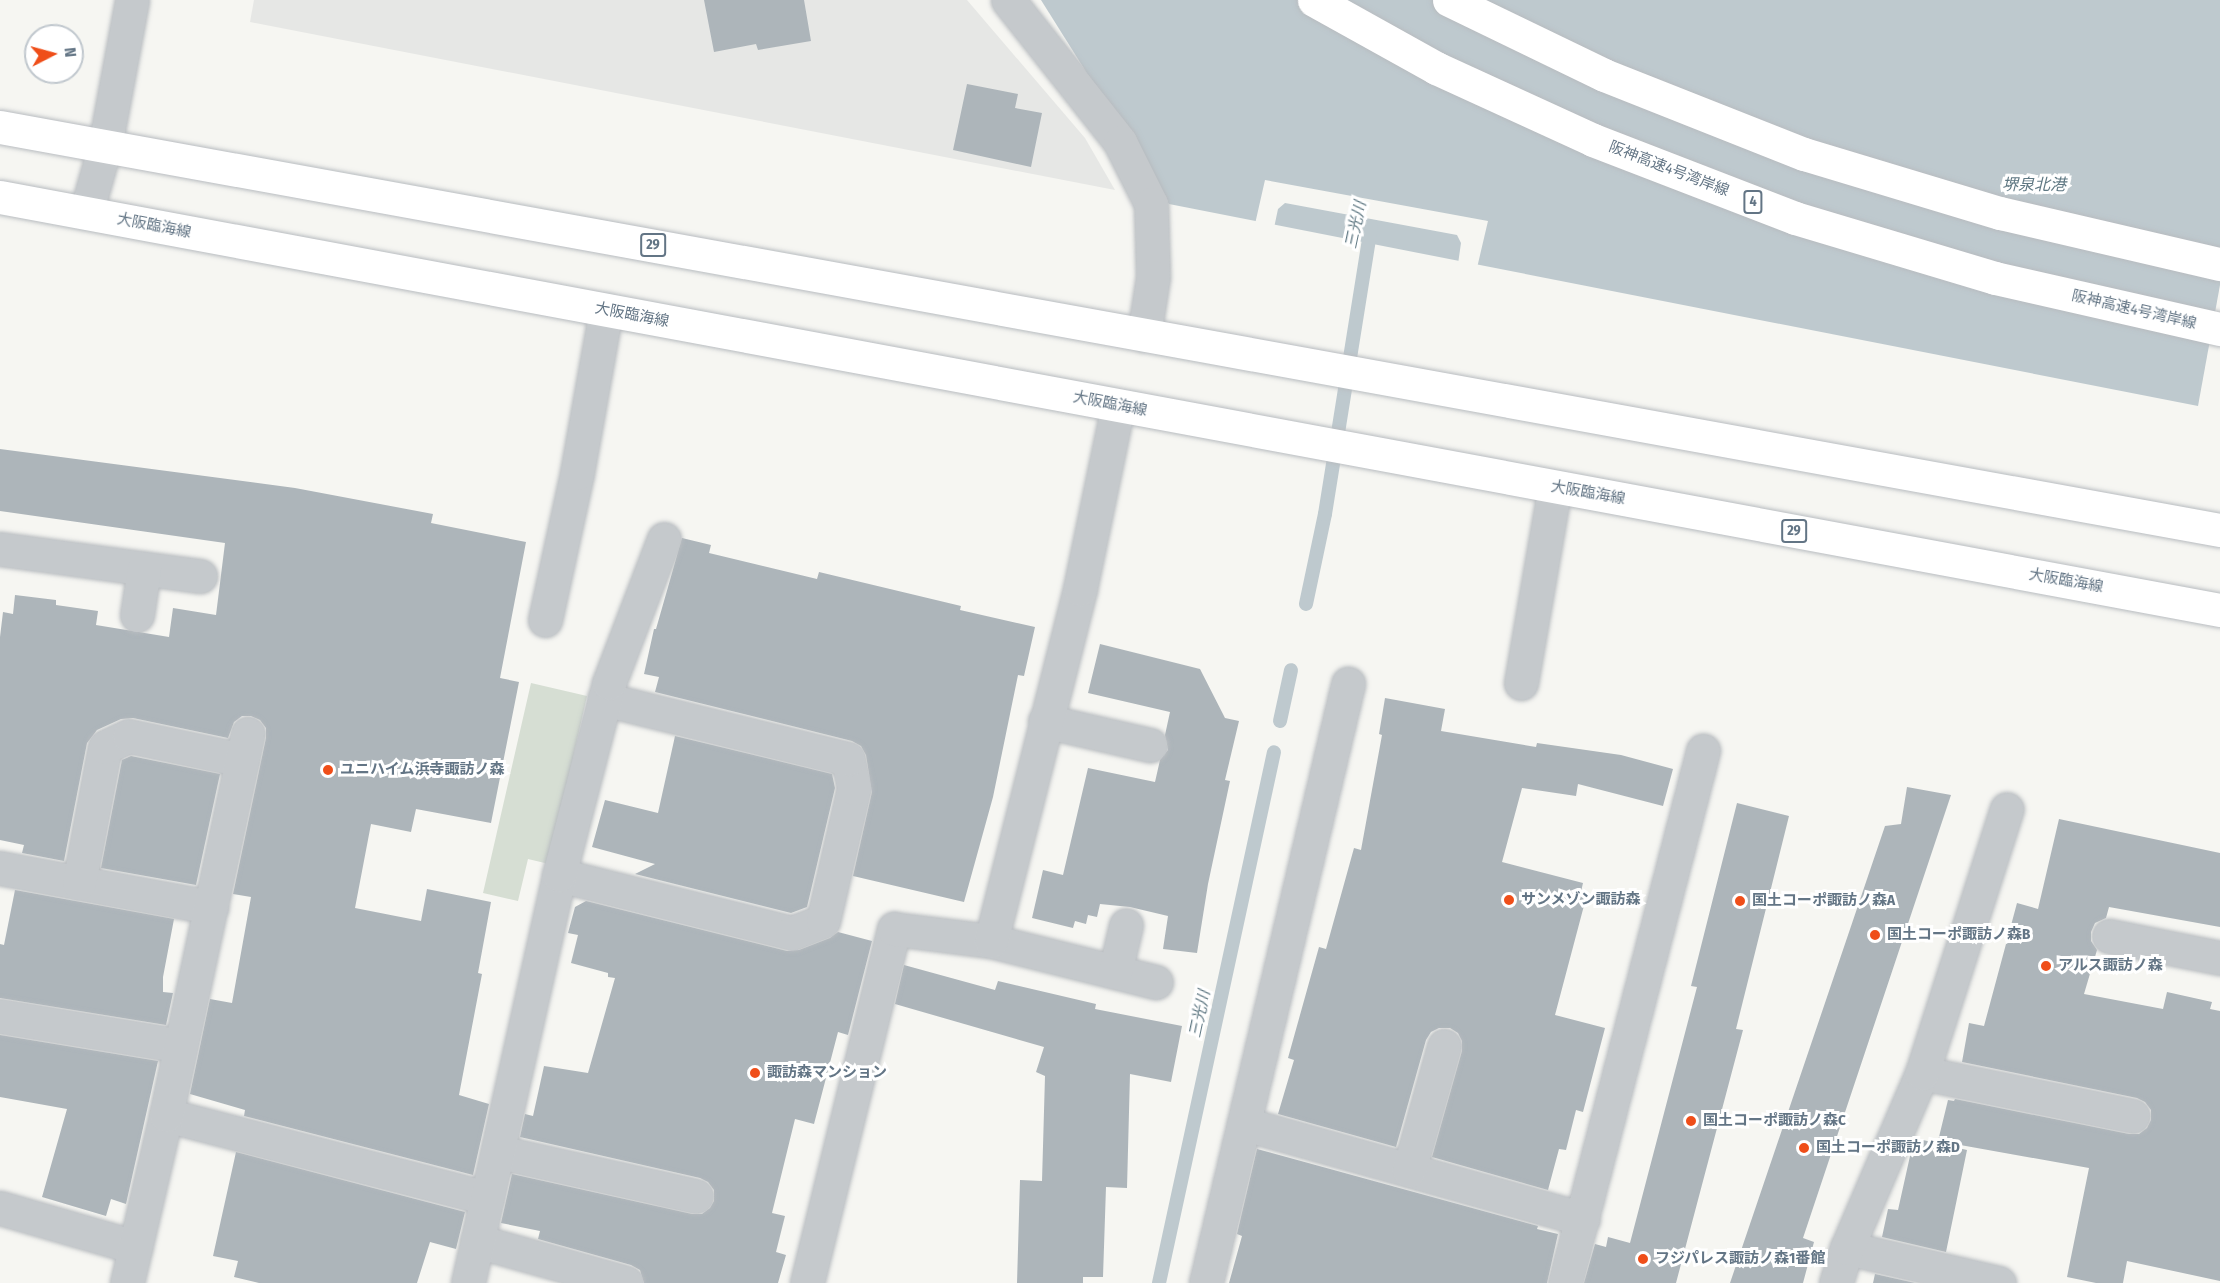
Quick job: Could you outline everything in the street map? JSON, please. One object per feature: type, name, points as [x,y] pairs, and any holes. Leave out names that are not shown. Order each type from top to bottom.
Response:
[{"type":"main road","name":"阪神高速4号湾岸線","points":[[1314,0],[1436,68],[1593,140],[1795,218],[1995,278],[2220,329]]},
{"type":"main road","points":[[1449,0],[1604,75],[1804,154],[2000,213],[2220,264]]},
{"type":"main road","name":"29","points":[[0,127],[2220,530]]},
{"type":"main road","name":"大阪臨海線","points":[[0,197],[2220,610]]},
{"type":"street","points":[[86,213],[105,146],[132,0]]},
{"type":"street","points":[[1008,0],[1120,142],[1152,204],[1153,277],[1144,335]]},
{"type":"street","points":[[545,621],[577,473],[606,310]]},
{"type":"street","points":[[991,941],[1080,589],[1118,406]]},
{"type":"street","points":[[1521,683],[1555,487]]},
{"type":"street","points":[[468,1283],[559,875],[604,699],[664,539]]},
{"type":"street","points":[[0,549],[200,576]]},
{"type":"street","points":[[137,615],[144,569]]},
{"type":"street","points":[[1206,1283],[1348,684]]},
{"type":"street","points":[[559,875],[792,933],[823,921],[854,788],[848,759],[604,699]]},
{"type":"street","points":[[1045,721],[1150,745]]},
{"type":"street","points":[[79,883],[105,747],[129,736],[245,747],[166,1115],[127,1283]]},
{"type":"street","points":[[1565,1283],[1703,751]]},
{"type":"street","points":[[1836,1283],[1847,1248],[1922,1073],[2007,808]]},
{"type":"street","points":[[0,868],[211,907]]},
{"type":"street","points":[[1115,972],[1126,924]]},
{"type":"street","points":[[807,1283],[894,929],[991,941],[1156,982]]},
{"type":"street","points":[[2109,936],[2220,958]]},
{"type":"street","points":[[0,1016],[181,1046]]},
{"type":"street","points":[[1409,1170],[1444,1046]]},
{"type":"street","points":[[1922,1073],[2133,1116]]},
{"type":"street","points":[[166,1115],[487,1198]]},
{"type":"street","points":[[1245,1124],[1583,1219]]},
{"type":"street","points":[[499,1152],[696,1196]]},
{"type":"street","points":[[0,1208],[135,1247]]},
{"type":"street","points":[[477,1241],[626,1283]]},
{"type":"street","points":[[1847,1248],[1999,1283]]},
{"type":"shaded area","points":[[254,0],[967,0],[1085,138],[1115,190],[250,22]]},
{"type":"shaded area","points":[[531,683],[587,696],[549,864],[528,859],[518,901],[483,893]]},
{"type":"water","name":"堺泉北港","points":[[1041,0],[2220,0],[2220,285],[2198,406],[1169,204]]},
{"type":"pier","points":[[1265,180],[1488,221],[1477,268],[1458,264],[1461,243],[1457,235],[1285,203],[1278,209],[1274,228],[1255,224]]},
{"type":"building","points":[[704,0],[804,0],[811,41],[758,50],[756,44],[714,52]]},
{"type":"building","points":[[967,84],[1018,94],[1015,108],[1042,113],[1031,167],[953,150]]},
{"type":"building","points":[[0,449],[295,488],[433,514],[431,523],[526,542],[500,678],[519,682],[491,823],[416,809],[411,832],[371,824],[355,908],[421,921],[427,889],[491,902],[478,973],[482,974],[459,1095],[489,1104],[473,1175],[244,1116],[245,1110],[190,1094],[210,999],[232,1003],[251,897],[233,894],[266,738],[266,728],[260,720],[251,716],[242,716],[234,722],[228,738],[133,718],[121,719],[97,730],[87,743],[64,861],[22,853],[24,845],[0,840],[0,637],[3,612],[13,614],[15,595],[56,600],[56,605],[98,611],[96,625],[169,637],[173,608],[216,615],[225,543],[0,511]]},
{"type":"building","points":[[682,538],[711,545],[709,553],[817,579],[819,572],[961,606],[960,610],[1035,627],[1024,676],[1018,675],[993,797],[964,902],[853,876],[872,792],[866,755],[861,746],[852,741],[655,692],[659,677],[644,674],[654,629],[656,629]]},
{"type":"building","points":[[1100,644],[1200,669],[1225,718],[1239,721],[1225,780],[1230,781],[1208,884],[1197,953],[1163,949],[1168,916],[1130,907],[1100,904],[1097,917],[1088,915],[1086,924],[1075,921],[1073,928],[1032,918],[1043,870],[1063,875],[1088,768],[1155,782],[1160,760],[1168,750],[1165,735],[1170,712],[1088,693]]},
{"type":"building","points":[[1385,698],[1445,709],[1441,731],[1536,747],[1537,743],[1621,755],[1673,769],[1663,806],[1578,784],[1576,796],[1522,788],[1502,862],[1583,883],[1580,896],[1586,898],[1555,1015],[1605,1028],[1583,1112],[1576,1110],[1566,1150],[1559,1149],[1548,1190],[1432,1157],[1462,1051],[1462,1041],[1458,1033],[1450,1028],[1439,1028],[1431,1032],[1426,1040],[1396,1147],[1278,1114],[1294,1060],[1288,1058],[1319,947],[1326,949],[1354,848],[1361,850],[1382,735],[1379,734]]},
{"type":"building","points":[[675,736],[832,774],[835,788],[807,907],[791,913],[635,874],[655,864],[592,847],[605,800],[658,813]]},
{"type":"building","points":[[131,756],[220,774],[196,885],[101,868],[122,760]]},
{"type":"building","points":[[1907,787],[1951,795],[1803,1238],[1814,1242],[1803,1283],[1730,1283],[1885,826],[1901,824]]},
{"type":"building","points":[[1737,803],[1789,816],[1736,1029],[1743,1030],[1676,1283],[1584,1283],[1595,1244],[1606,1247],[1608,1237],[1630,1243],[1697,987],[1691,986]]},
{"type":"building","points":[[2059,819],[2220,853],[2220,927],[2109,907],[2106,918],[2095,923],[2091,932],[2091,941],[2097,950],[2084,994],[2163,1009],[2167,992],[2212,1002],[2210,1009],[2220,1011],[2220,1281],[2127,1261],[2123,1283],[2096,1283],[2067,1277],[2089,1168],[1938,1141],[1948,1100],[1954,1101],[1955,1099],[2129,1134],[2139,1134],[2147,1128],[2151,1120],[2151,1110],[2145,1102],[2137,1098],[1962,1062],[1969,1023],[1984,1026],[2017,903],[2038,909]]},
{"type":"building","points":[[15,890],[174,919],[163,977],[163,992],[173,993],[166,1025],[0,998],[0,944],[4,945]]},
{"type":"building","points":[[586,901],[787,951],[799,950],[830,938],[838,932],[872,941],[848,1035],[838,1032],[814,1124],[795,1119],[772,1213],[785,1216],[776,1252],[786,1255],[778,1283],[644,1283],[640,1270],[631,1265],[538,1239],[540,1231],[501,1223],[512,1174],[692,1214],[702,1214],[710,1208],[714,1201],[714,1190],[708,1182],[700,1178],[520,1137],[525,1114],[533,1116],[544,1066],[588,1073],[615,978],[608,977],[608,973],[571,963],[578,935],[568,933],[575,907]]},
{"type":"building","points":[[904,965],[995,990],[998,981],[1096,1004],[1095,1009],[1182,1026],[1171,1082],[1130,1074],[1127,1188],[1106,1187],[1103,1277],[1083,1277],[1083,1283],[1017,1283],[1020,1180],[1042,1181],[1045,1076],[1036,1072],[1044,1047],[895,1004]]},
{"type":"building","points":[[0,1035],[158,1061],[126,1204],[111,1199],[106,1216],[42,1197],[67,1109],[0,1097]]},
{"type":"building","points":[[1914,1138],[1967,1150],[1946,1252],[1882,1237],[1888,1209],[1898,1210]]},
{"type":"building","points":[[1257,1149],[1538,1226],[1537,1229],[1558,1234],[1547,1283],[1229,1283],[1242,1236],[1237,1234]]},
{"type":"building","points":[[236,1152],[465,1212],[456,1249],[430,1242],[417,1283],[259,1283],[234,1277],[238,1261],[213,1256]]},
{"type":"building","points":[[1875,1274],[1915,1283],[1873,1283]]},
{"type":"waterway","name":"三光川","points":[[1306,604],[1325,514],[1371,227]]},
{"type":"waterway","name":"三光川","points":[[1280,721],[1291,670]]},
{"type":"waterway","name":"三光川","points":[[1159,1283],[1274,752]]},
{"type":"place","name":"ユニハイム浜寺諏訪ノ森","points":[[328,770]]},
{"type":"place","name":"サンメゾン諏訪森","points":[[1509,900]]},
{"type":"place","name":"国土コーポ諏訪ノ森A","points":[[1740,901]]},
{"type":"place","name":"国土コーポ諏訪ノ森B","points":[[1875,935]]},
{"type":"place","name":"アルス諏訪ノ森","points":[[2046,966]]},
{"type":"place","name":"諏訪森マンション","points":[[755,1073]]},
{"type":"place","name":"国土コーポ諏訪ノ森C","points":[[1691,1121]]},
{"type":"place","name":"国土コーポ諏訪ノ森D","points":[[1804,1148]]},
{"type":"place","name":"フジパレス諏訪ノ森1番館","points":[[1643,1259]]}]
